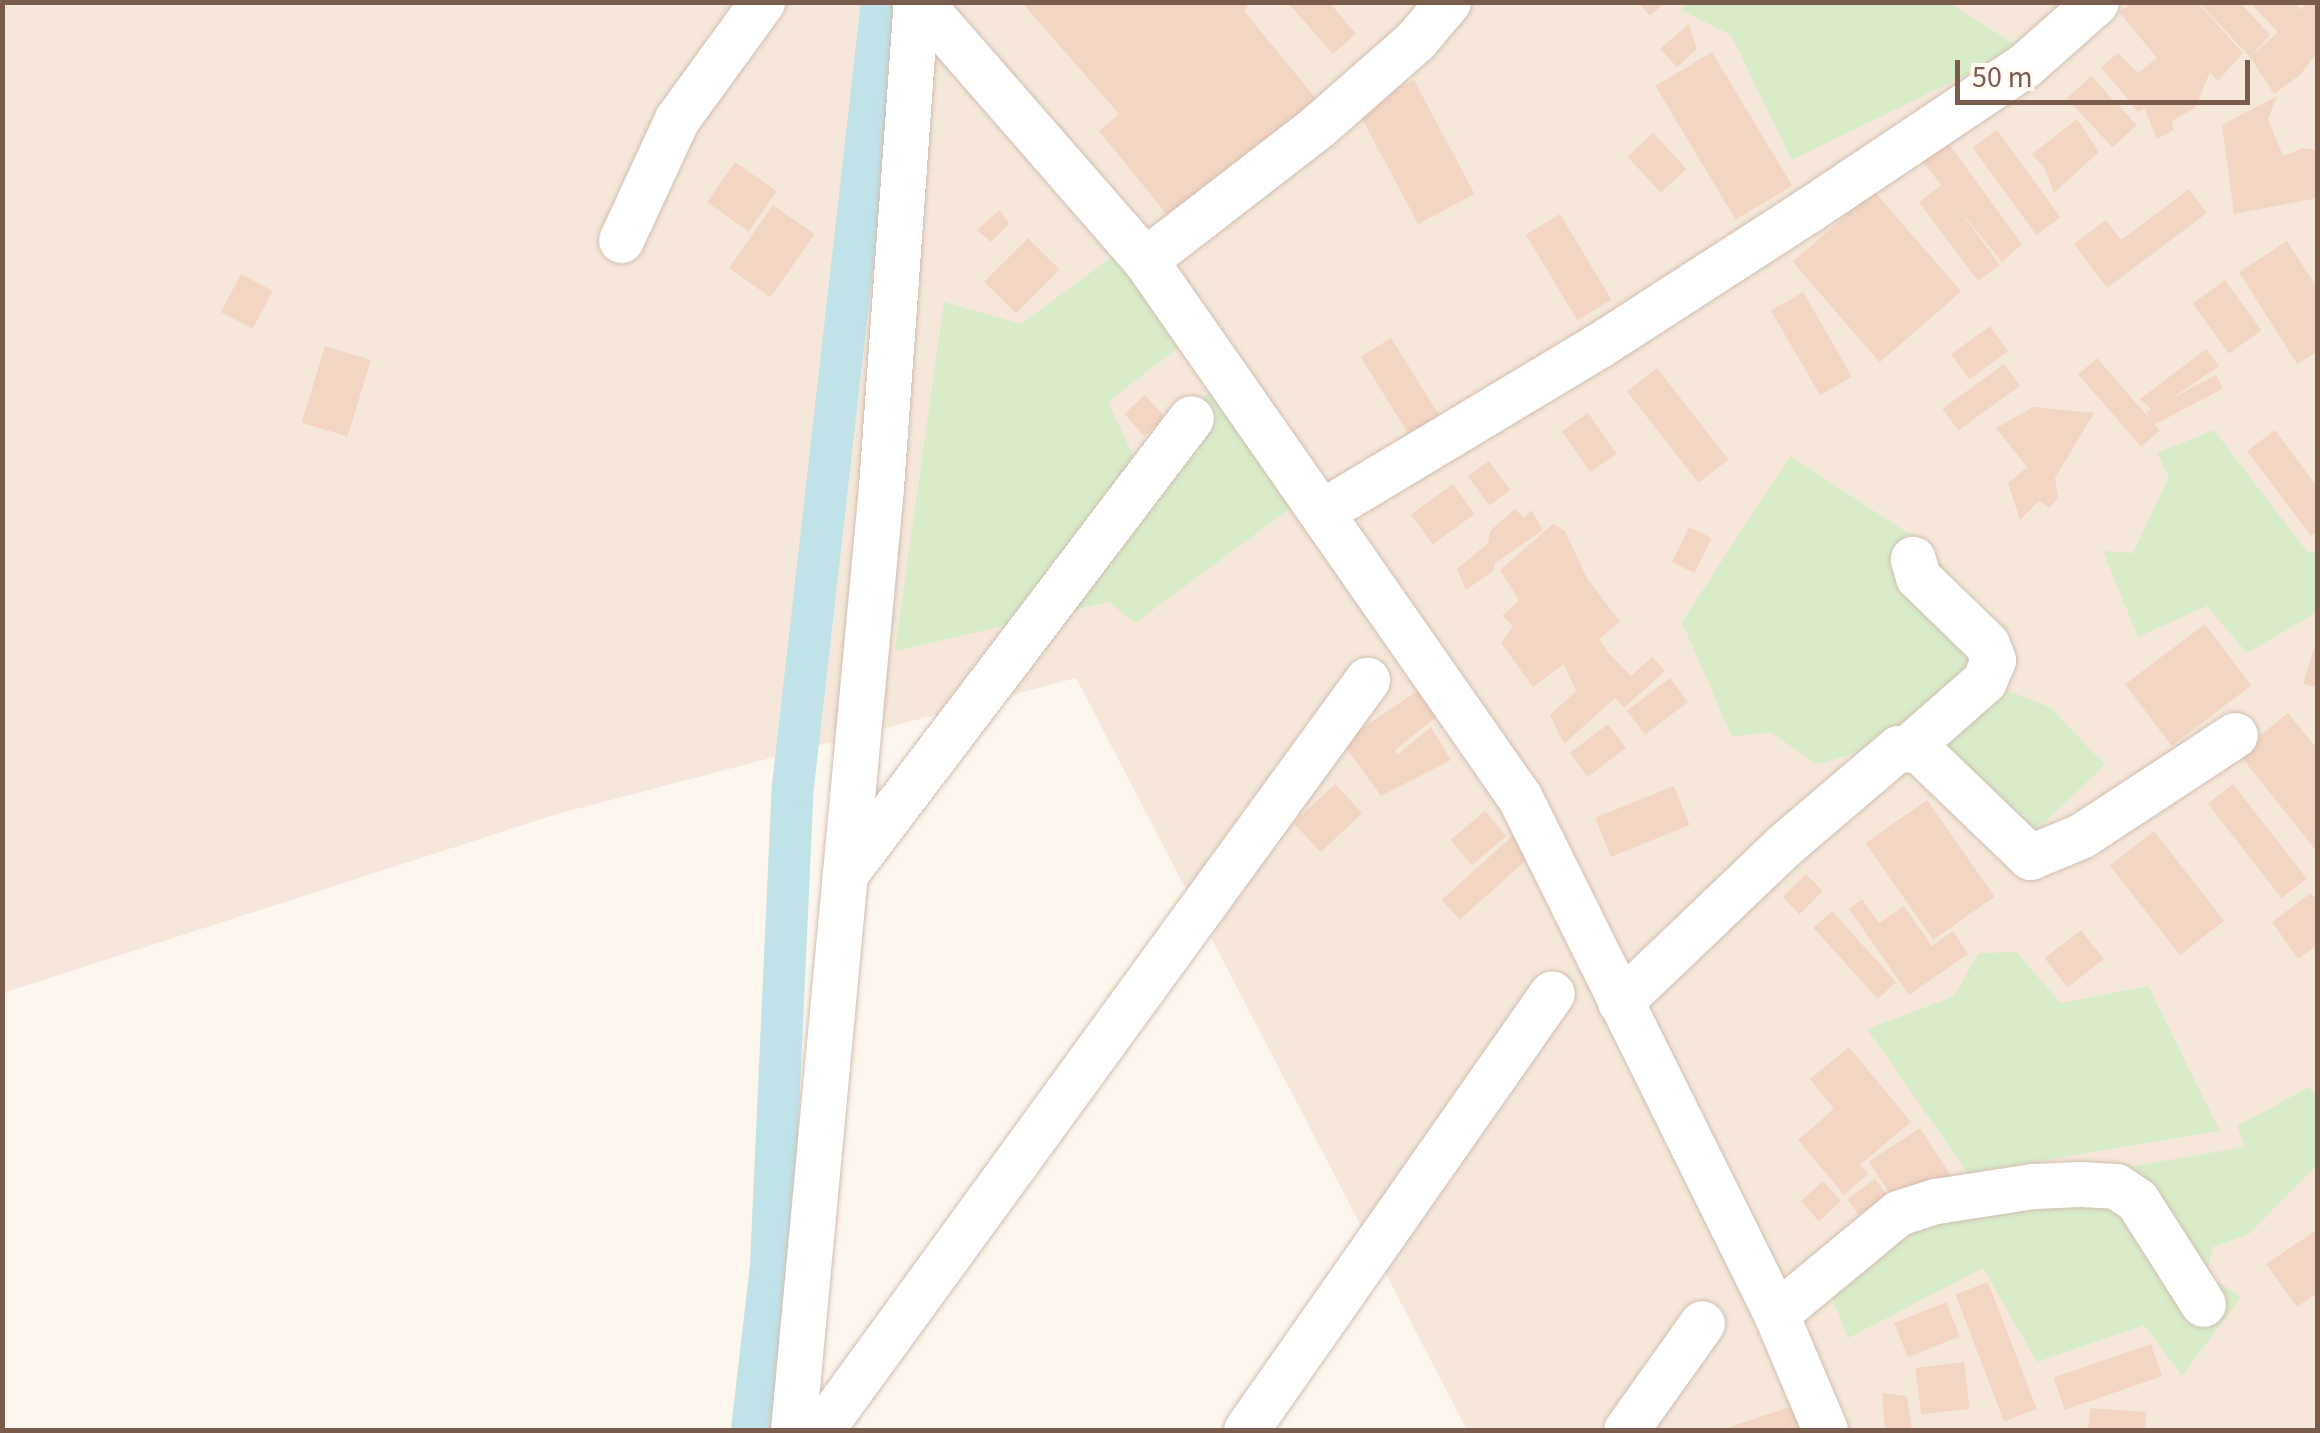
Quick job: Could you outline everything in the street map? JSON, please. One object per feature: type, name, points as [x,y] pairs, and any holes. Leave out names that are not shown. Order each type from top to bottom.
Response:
[{"type":"street","points":[[620,240],[677,120],[762,2]]},
{"type":"street","points":[[918,2],[1145,260],[1520,798],[1776,1314],[1824,1430]]},
{"type":"street","points":[[793,1430],[899,272],[918,2]]},
{"type":"street","points":[[1145,260],[1317,128],[1415,41],[1448,2]]},
{"type":"street","points":[[1323,511],[1598,346],[1807,211],[2024,66],[2096,2]]},
{"type":"street","points":[[845,874],[1191,418]]},
{"type":"street","points":[[1908,747],[1984,681],[1993,660],[1987,644],[1918,577],[1913,559]]},
{"type":"street","points":[[821,1430],[1367,680]]},
{"type":"street","points":[[1620,1002],[1856,780],[1898,748],[1920,751],[2030,858],[2082,836],[2236,735]]},
{"type":"street","points":[[1246,1430],[1552,993]]},
{"type":"street","points":[[1776,1314],[1898,1213],[1994,1192],[2080,1184],[2116,1186],[2137,1200],[2203,1304]]},
{"type":"street","points":[[1626,1430],[1702,1323]]},
{"type":"shaded area","points":[[2,3],[2317,3],[2317,1430],[1467,1430],[1076,678],[557,814],[3,993]]},
{"type":"green space","points":[[1689,2],[1949,3],[2021,48],[1792,160],[1731,35],[1681,10]]},
{"type":"green space","points":[[1113,256],[1181,345],[1108,402],[1134,457],[1217,386],[1300,501],[1135,623],[1109,602],[895,651],[944,302],[1021,324]]},
{"type":"green space","points":[[2214,430],[2308,553],[2317,549],[2317,612],[2247,653],[2207,606],[2138,637],[2103,551],[2133,553],[2169,477],[2157,453]]},
{"type":"green space","points":[[1790,456],[1926,545],[2005,640],[2000,688],[2050,707],[2105,765],[2029,837],[1920,736],[1817,764],[1770,732],[1732,737],[1682,622]]},
{"type":"green space","points":[[2016,952],[2061,1003],[2148,986],[2220,1131],[1968,1173],[1867,1029],[1953,997],[1979,953]]},
{"type":"green space","points":[[2309,1087],[2317,1096],[2317,1165],[2249,1234],[2213,1247],[2206,1274],[2241,1297],[2182,1376],[2144,1325],[2037,1362],[1983,1268],[1848,1338],[1824,1277],[1968,1194],[2245,1147],[2237,1126]]},
{"type":"building","points":[[1249,2],[1245,12],[1318,101],[1172,221],[1099,131],[1119,114],[1024,5]]},
{"type":"building","points":[[1287,2],[1329,2],[1356,34],[1333,54]]},
{"type":"building","points":[[1638,2],[1665,2],[1650,16]]},
{"type":"building","points":[[2133,2],[2197,2],[2243,53],[2218,81],[2210,72],[2195,108],[2172,121],[2174,130],[2157,139],[2144,108],[2138,112],[2101,67],[2118,53],[2138,73],[2157,58],[2119,12]]},
{"type":"building","points":[[2198,2],[2240,2],[2270,35],[2250,57]]},
{"type":"building","points":[[2249,2],[2294,2],[2302,10],[2306,2],[2318,2],[2318,51],[2300,75],[2274,94],[2250,57],[2278,32]]},
{"type":"building","points":[[1689,24],[1697,49],[1677,67],[1660,49]]},
{"type":"building","points":[[1712,52],[1792,186],[1736,220],[1655,86]]},
{"type":"building","points":[[2091,76],[2137,125],[2113,148],[2067,99]]},
{"type":"building","points":[[1414,80],[1475,194],[1418,224],[1357,110]]},
{"type":"building","points":[[2277,96],[2268,119],[2283,156],[2303,148],[2318,150],[2318,198],[2234,214],[2222,125]]},
{"type":"building","points":[[2077,119],[2099,152],[2054,193],[2045,169],[2032,154]]},
{"type":"building","points":[[1997,130],[2060,217],[2036,235],[1973,148]]},
{"type":"building","points":[[1653,133],[1686,169],[1661,193],[1627,157]]},
{"type":"building","points":[[1946,140],[2022,244],[2002,262],[1957,207],[2000,265],[1978,281],[1919,202],[1941,185],[1921,159]]},
{"type":"building","points":[[735,162],[777,191],[749,231],[707,202]]},
{"type":"building","points":[[2189,189],[2207,213],[2107,288],[2074,244],[2106,220],[2121,240]]},
{"type":"building","points":[[1874,191],[1961,291],[1880,362],[1792,262]]},
{"type":"building","points":[[773,205],[815,234],[771,297],[729,268]]},
{"type":"building","points":[[1000,210],[1009,224],[991,242],[977,230]]},
{"type":"building","points":[[1560,214],[1612,300],[1577,320],[1526,235]]},
{"type":"building","points":[[1028,238],[1060,270],[1016,314],[984,282]]},
{"type":"building","points":[[2287,241],[2318,289],[2318,351],[2297,364],[2239,272]]},
{"type":"building","points":[[241,274],[273,291],[253,329],[221,312]]},
{"type":"building","points":[[2225,280],[2261,330],[2229,354],[2193,304]]},
{"type":"building","points":[[1803,292],[1852,377],[1820,395],[1771,310]]},
{"type":"building","points":[[1990,326],[2008,351],[1969,379],[1951,354]]},
{"type":"building","points":[[1391,338],[1441,419],[1411,438],[1360,357]]},
{"type":"building","points":[[325,346],[371,360],[348,437],[302,423]]},
{"type":"building","points":[[2206,349],[2219,366],[2153,411],[2140,399]]},
{"type":"building","points":[[2097,358],[2160,430],[2141,447],[2078,374]]},
{"type":"building","points":[[2004,364],[2020,386],[1958,431],[1943,409]]},
{"type":"building","points":[[1657,368],[1728,459],[1698,483],[1627,391]]},
{"type":"building","points":[[2216,375],[2223,388],[2153,425],[2146,412]]},
{"type":"building","points":[[1145,395],[1165,417],[1144,436],[1124,414]]},
{"type":"building","points":[[2033,407],[2094,413],[2055,478],[2058,498],[2049,508],[2039,501],[2020,520],[2008,483],[2027,467],[1996,428]]},
{"type":"building","points":[[1588,413],[1617,454],[1590,472],[1562,431]]},
{"type":"building","points":[[2275,430],[2318,488],[2318,531],[2311,536],[2247,451]]},
{"type":"building","points":[[1489,461],[1510,490],[1489,505],[1468,476]]},
{"type":"building","points":[[1453,484],[1475,514],[1433,544],[1411,515]]},
{"type":"building","points":[[1515,509],[1524,518],[1531,510],[1543,530],[1495,563],[1493,571],[1466,590],[1457,569],[1488,543],[1490,531]]},
{"type":"building","points":[[1553,524],[1565,531],[1587,578],[1620,622],[1599,639],[1608,652],[1631,676],[1652,657],[1665,671],[1624,708],[1615,698],[1564,744],[1550,715],[1576,691],[1564,664],[1533,687],[1501,643],[1513,626],[1502,616],[1519,600],[1500,570]]},
{"type":"building","points":[[1689,527],[1711,538],[1694,573],[1672,562]]},
{"type":"building","points":[[2205,624],[2251,685],[2171,746],[2125,684]]},
{"type":"building","points":[[2318,635],[2318,688],[2303,684]]},
{"type":"building","points":[[1670,678],[1688,702],[1645,734],[1627,710]]},
{"type":"building","points":[[1429,683],[1446,709],[1395,750],[1397,755],[1431,727],[1451,760],[1381,796],[1342,742]]},
{"type":"building","points":[[2288,713],[2318,750],[2318,853],[2238,753]]},
{"type":"building","points":[[1608,724],[1626,748],[1588,777],[1570,753]]},
{"type":"building","points":[[1335,784],[1362,813],[1321,852],[1293,823]]},
{"type":"building","points":[[2233,784],[2307,879],[2282,898],[2208,804]]},
{"type":"building","points":[[1674,786],[1690,825],[1611,857],[1595,818]]},
{"type":"building","points":[[1927,800],[1995,897],[1933,940],[1866,843]]},
{"type":"building","points":[[1485,811],[1506,836],[1472,865],[1451,840]]},
{"type":"building","points":[[1518,831],[1536,851],[1460,920],[1441,900]]},
{"type":"building","points":[[2154,831],[2224,921],[2180,955],[2110,865]]},
{"type":"building","points":[[1806,874],[1823,891],[1800,914],[1783,897]]},
{"type":"building","points":[[2311,893],[2318,902],[2318,944],[2298,959],[2272,922]]},
{"type":"building","points":[[1862,899],[1879,923],[1904,906],[1932,946],[1953,931],[1968,954],[1909,995],[1849,909]]},
{"type":"building","points":[[1832,911],[1896,982],[1878,999],[1813,928]]},
{"type":"building","points":[[2081,930],[2104,959],[2068,987],[2045,958]]},
{"type":"building","points":[[1849,1047],[1911,1122],[1860,1165],[1868,1174],[1844,1195],[1798,1140],[1834,1109],[1810,1079]]},
{"type":"building","points":[[1920,1128],[1950,1175],[1899,1208],[1869,1161]]},
{"type":"building","points":[[1875,1179],[1894,1205],[1866,1225],[1847,1199]]},
{"type":"building","points":[[1823,1181],[1841,1201],[1819,1221],[1801,1201]]},
{"type":"building","points":[[2318,1229],[2318,1292],[2297,1307],[2266,1264]]},
{"type":"building","points":[[1988,1282],[2037,1409],[2004,1422],[1955,1295]]},
{"type":"building","points":[[1946,1302],[1960,1336],[1908,1357],[1894,1323]]},
{"type":"building","points":[[2151,1344],[2162,1376],[2065,1410],[2054,1378]]},
{"type":"building","points":[[1964,1362],[1970,1409],[1921,1415],[1915,1368]]},
{"type":"building","points":[[1882,1393],[1907,1396],[1912,1430],[1885,1430]]},
{"type":"building","points":[[1811,1400],[1821,1430],[1721,1430]]},
{"type":"building","points":[[2090,1408],[2146,1412],[2145,1430],[2088,1430]]},
{"type":"waterway","points":[[752,1430],[771,1265],[793,786],[882,2]]}]
